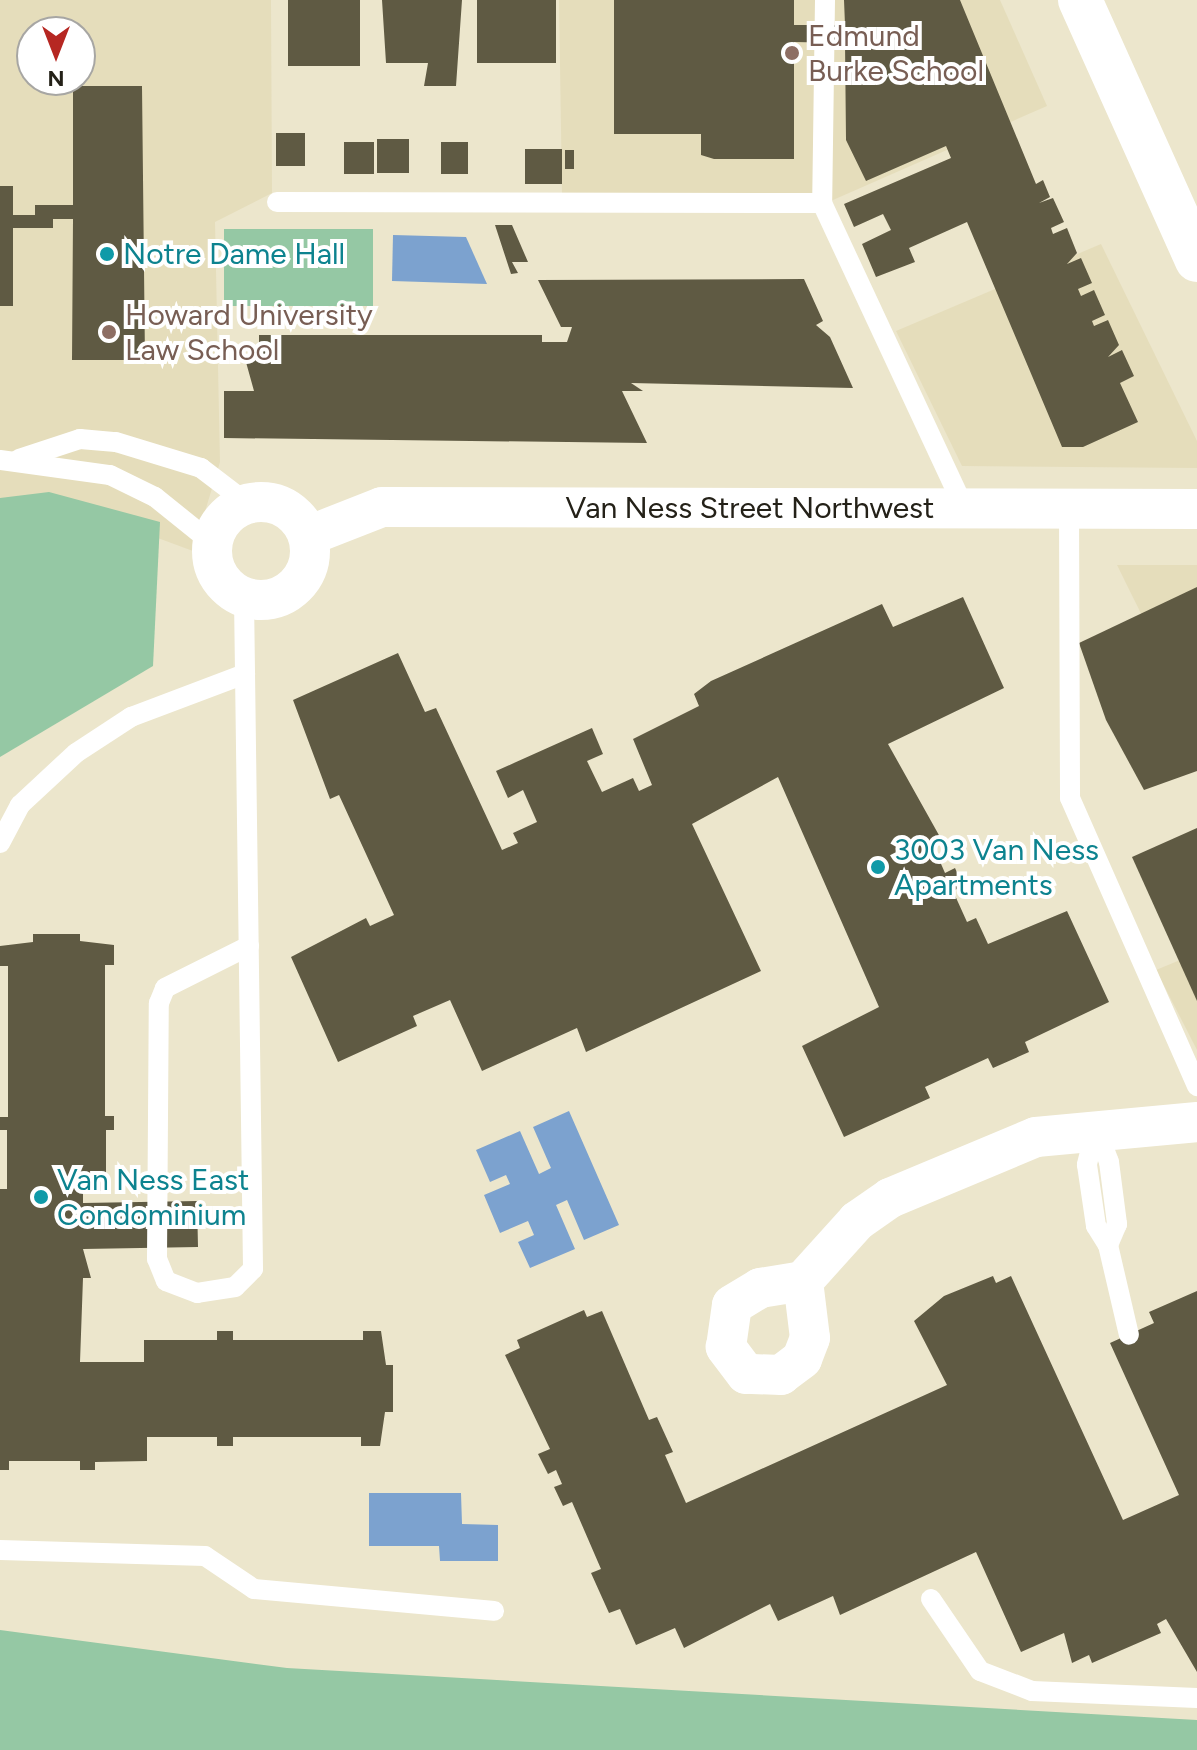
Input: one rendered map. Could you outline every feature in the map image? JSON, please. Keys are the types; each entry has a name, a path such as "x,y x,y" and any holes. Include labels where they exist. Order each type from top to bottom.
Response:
{"main road":[{"path":"1080,0 1197,260"}],"street":[{"path":"247,503 291,511 308,536 301,580 275,598 244,598 218,576 212,543 224,518 247,503"},
{"name":"Van Ness Street Northwest","path":"308,536 382,507 1197,509"},
{"path":"803,1281 857,1221 890,1198 1004,1147 1096,1128 1197,1122"}],"lane":[{"path":"825,0 822,203 964,508"},
{"path":"277,202 822,203"},
{"path":"10,459 80,439 116,442 201,468 247,503"},
{"path":"10,459 110,475 155,497 212,543"},
{"path":"1069,508 1070,798 1197,1086"},
{"path":"244,598 249,946 253,1269 235,1287 197,1293 166,1281 157,1259 159,1003 165,988 249,946"},
{"path":"0,843 20,805 76,753 131,717 245,674"},
{"path":"1096,1128 1087,1165 1096,1226 1108,1245 1129,1335"},
{"path":"0,1550 205,1556 254,1589 494,1611"},
{"path":"931,1599 980,1671 1032,1691 1197,1698"}],"shaded area":[{"name":"Howard University Law School","path":"0,0 271,0 272,193 215,222 220,462 193,551 128,527 0,525"},
{"name":"Edmund Burke School","path":"559,0 1000,0 1047,106 833,200 562,193"},
{"path":"1101,244 1197,441 1197,468 962,466 896,331"},
{"path":"1117,565 1197,565 1197,727"},
{"path":"1197,953 1197,1050 1156,970"}],"green space":[{"path":"224,229 373,229 373,306 224,306"},
{"path":"49,492 160,522 153,666 0,757 0,498"},
{"path":"0,1630 287,1668 1197,1720 1197,1750 0,1750"}],"water":[{"path":"393,235 466,237 487,284 392,281"},
{"path":"569,1111 619,1225 584,1240 567,1200 556,1205 575,1249 530,1268 518,1242 534,1235 528,1221 500,1233 484,1195 510,1184 506,1175 490,1182 476,1150 520,1131 539,1174 551,1168 533,1127"},
{"path":"369,1493 461,1493 462,1524 498,1525 498,1561 440,1561 439,1546 369,1546"}],"building":[{"path":"288,0 360,0 360,66 288,66"},
{"path":"382,0 462,0 456,86 424,86 428,63 386,63"},
{"path":"477,0 556,0 556,63 477,63"},
{"path":"614,0 794,0 794,25 845,25 844,0 960,0 1036,184 1043,180 1050,197 1039,203 1053,198 1064,222 1051,228 1053,234 1067,228 1077,253 1067,264 1081,258 1092,283 1078,289 1081,296 1094,290 1105,315 1092,321 1094,326 1108,320 1119,345 1108,357 1122,350 1134,376 1120,383 1138,422 1083,447 1062,447 967,222 909,248 915,262 876,277 862,244 891,230 883,214 854,227 844,204 951,158 946,146 866,181 846,140 845,43 794,42 794,159 714,159 701,155 701,134 614,134"},
{"name":"Notre Dame Hall","path":"96,86 142,86 145,360 72,360 73,219 53,219 53,228 13,228 13,306 0,306 0,186 13,186 13,215 35,215 35,205 73,205 73,96 96,96"},
{"path":"276,133 305,133 305,166 276,166"},
{"path":"377,139 409,139 409,173 377,173"},
{"path":"344,142 374,142 374,174 344,174"},
{"path":"441,142 468,142 468,174 441,174"},
{"path":"525,149 562,149 562,184 525,184"},
{"path":"565,150 574,150 574,169 565,169"},
{"path":"495,225 512,225 528,262 512,262 518,273 511,274"},
{"path":"804,279 823,321 816,325 830,337 853,388 631,383 643,391 622,391 647,443 224,438 224,391 254,391 244,355 259,355 259,335 542,335 542,342 567,342 572,327 561,327 538,280"},
{"path":"1197,587 1197,771 1144,790 1106,720 1079,643"},
{"path":"963,597 1004,688 888,744 940,837 931,841 945,873 955,868 963,886 953,891 967,922 976,918 988,944 1067,911 1109,1002 1025,1042 1029,1052 993,1068 988,1058 925,1087 930,1098 844,1137 802,1046 879,1007 778,777 692,824 761,971 586,1052 577,1028 482,1071 450,1000 413,1016 417,1026 338,1062 291,957 366,918 370,926 394,915 339,795 330,799 293,700 398,653 425,712 436,708 502,850 518,843 513,833 537,822 523,790 508,798 496,771 592,728 603,754 587,761 602,792 633,778 639,791 652,785 633,739 699,706 694,694 711,681 882,604 893,627"},
{"path":"1197,828 1197,1001 1132,857"},
{"name":"Van Ness East Condominium","path":"33,934 80,934 80,941 114,945 114,965 105,965 105,1116 114,1116 114,1130 106,1130 106,1191 83,1191 83,1203 197,1201 198,1247 83,1249 91,1278 83,1278 80,1362 144,1362 144,1340 217,1340 217,1331 233,1331 233,1340 363,1340 363,1331 381,1331 386,1365 393,1365 393,1412 385,1412 380,1446 361,1446 361,1437 233,1437 233,1446 217,1446 217,1437 147,1437 147,1461 95,1462 95,1470 80,1470 80,1461 9,1461 9,1470 0,1470 0,1189 7,1189 7,1130 0,1130 0,1117 8,1117 8,966 0,966 0,946 33,942"},
{"path":"993,1276 996,1283 1011,1276 1123,1520 1179,1495 1110,1343 1154,1323 1149,1312 1197,1291 1197,1672 1166,1619 1157,1624 1161,1633 1092,1663 1089,1655 1072,1663 1064,1633 1021,1652 976,1552 840,1615 833,1596 778,1621 770,1604 684,1648 675,1628 636,1645 620,1609 609,1613 591,1573 601,1569 572,1502 563,1506 554,1487 562,1484 556,1470 548,1474 538,1454 550,1449 505,1355 520,1348 517,1340 584,1310 587,1317 602,1311 649,1420 657,1417 673,1452 665,1455 686,1503 947,1385 914,1321 944,1296"}],"place":[{"name":"Edmund Burke School","path":"792,53"},
{"name":"Notre Dame Hall","path":"107,254"},
{"name":"Howard University Law School","path":"109,332"},
{"name":"3003 Van Ness Apartments","path":"878,867"},
{"name":"Van Ness East Condominium","path":"41,1197"}]}
